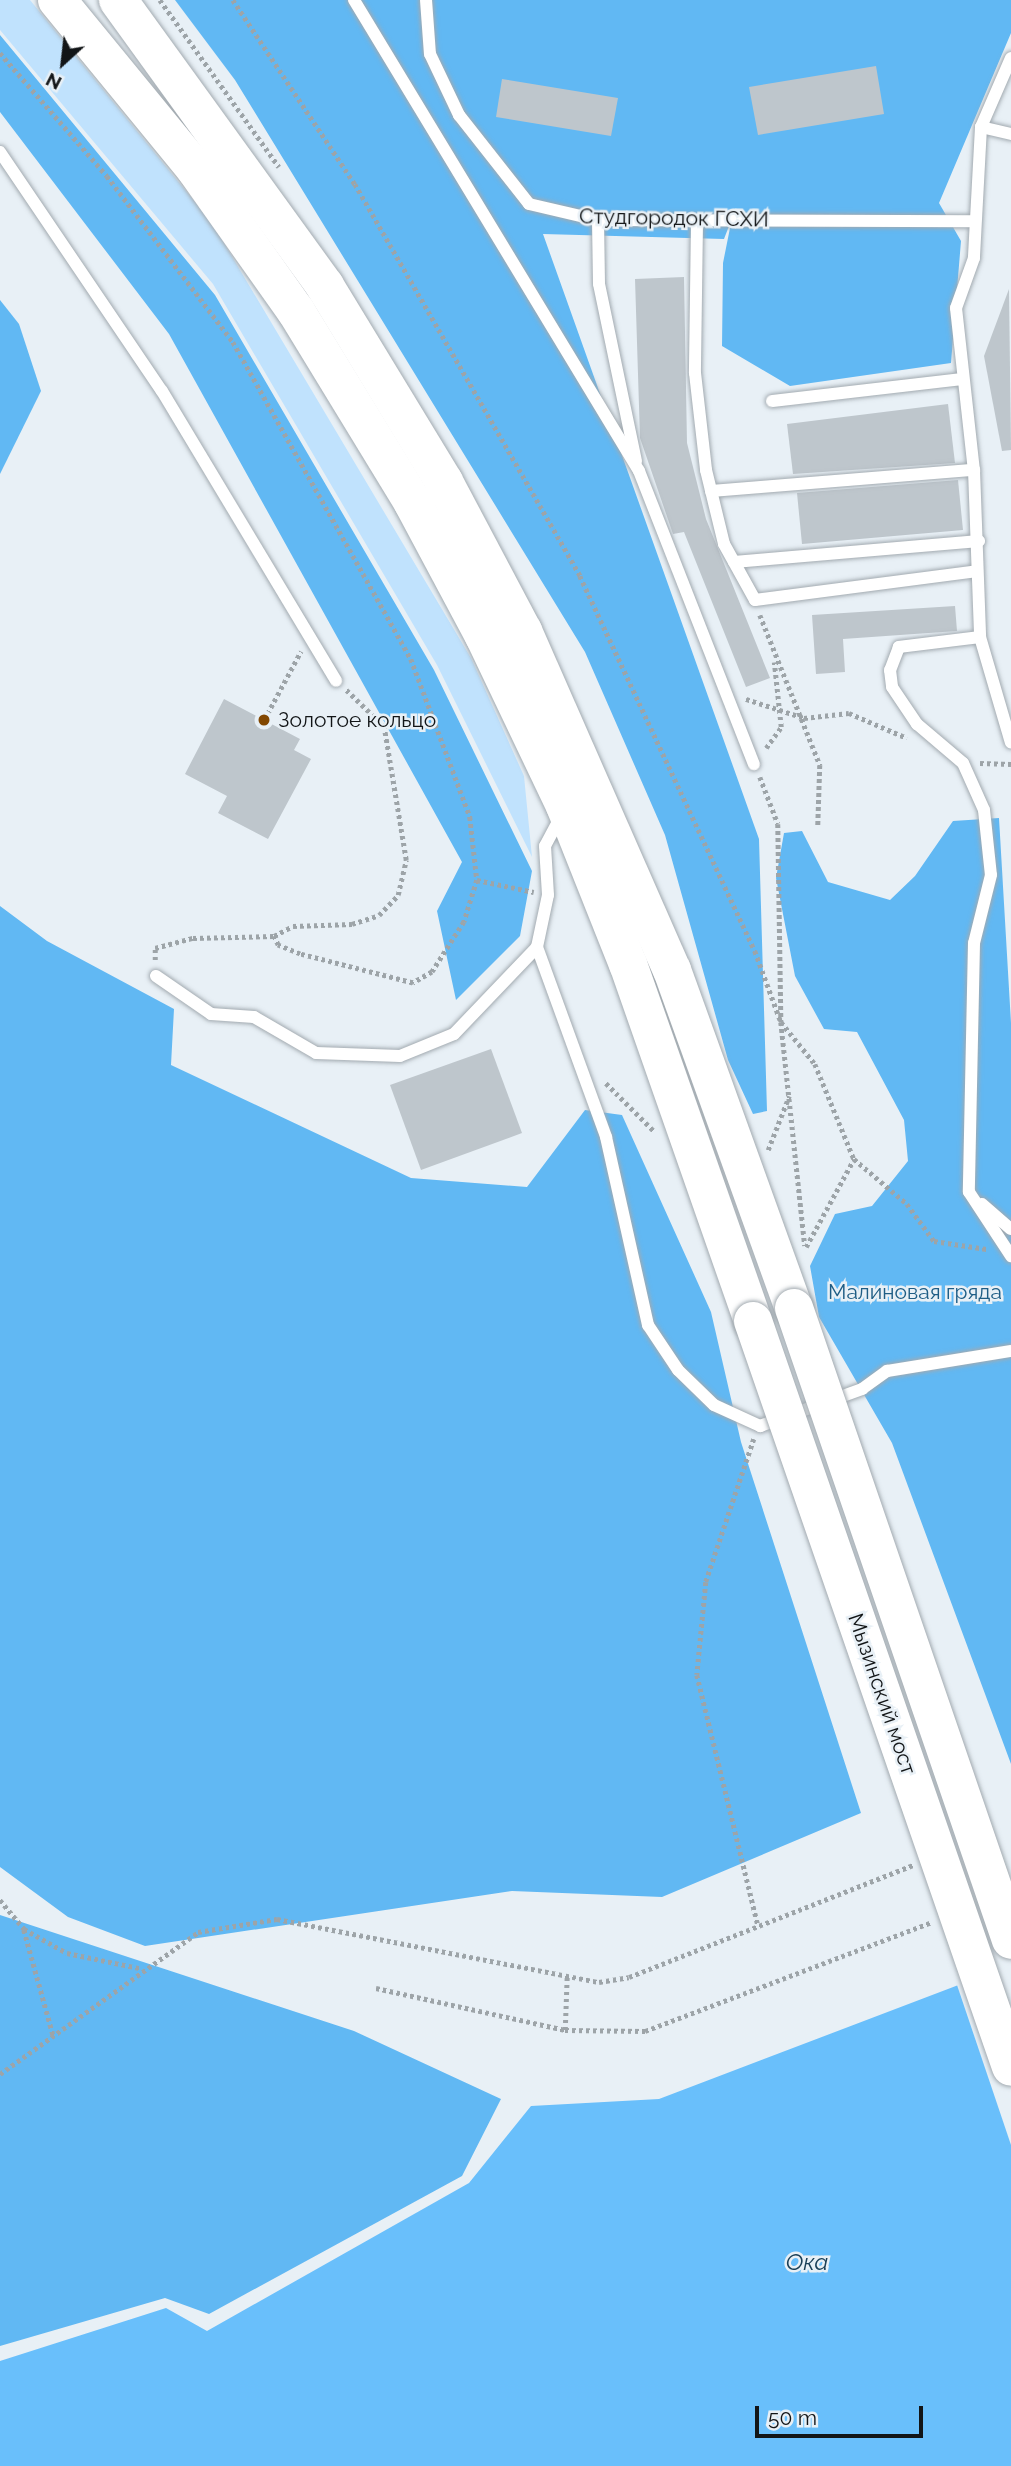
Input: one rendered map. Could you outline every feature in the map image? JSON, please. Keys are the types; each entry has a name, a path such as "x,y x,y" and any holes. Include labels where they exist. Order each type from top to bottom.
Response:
{"main road":[{"name":"Мызинский мост","path":"57,0 196,170 296,312 413,503 565,806 688,1134 1011,2067"},
{"name":"Мызинский мост","path":"118,0 326,286 444,482 523,631 672,970 794,1308 1011,1940"}],"lane":[{"path":"354,0 639,471"},
{"name":"Студгородок ГСХИ","path":"426,0 430,54 459,115 500,174 529,204 598,220 973,221"},
{"path":"1011,58 981,127 973,221 974,258 956,308 974,470 979,541 977,570 980,638 1011,743"},
{"path":"981,127 1011,134"},
{"path":"0,152 162,391 336,681"},
{"path":"598,220 599,284 639,471 754,764"},
{"path":"697,222 695,373 712,491 734,562 755,600 977,570"},
{"path":"772,401 963,379"},
{"path":"712,491 974,470"},
{"path":"734,562 979,541"},
{"path":"980,638 898,647 890,670 892,687 917,724 963,763 984,810 991,875 974,943 969,1192 1009,1254"},
{"path":"156,976 211,1014 254,1017 316,1053 400,1056 454,1034 537,947 548,895 545,846 565,806"},
{"path":"537,947 583,1060 648,1325 678,1370 714,1405 760,1426 862,1389 887,1371 1011,1350"},
{"path":"969,1192 1011,1229"}],"path":[{"path":"233,0 355,184 579,576 755,951 781,1022 815,1064 854,1159 907,1204 934,1241 1009,1254"},
{"path":"0,53 107,176 233,342 335,519 411,659 470,817 477,880 464,922 432,972 413,983 300,954 278,945 274,936"},
{"path":"755,600 774,662 780,712 781,727 754,764 778,824 781,1022 805,1248 854,1159"},
{"path":"774,662 804,718 820,765 818,825"},
{"path":"264,720 290,671"},
{"path":"721,680 739,696 804,718"},
{"path":"156,976 155,948 193,938 274,936 293,926 352,924 379,915 398,895 406,860 384,727 336,681"},
{"path":"477,880 548,895"},
{"path":"583,1060 660,1137 688,1134"},
{"path":"765,1160 789,1095"},
{"path":"758,1926 697,1675 706,1582 732,1492 760,1426"},
{"path":"0,2074 54,2038 140,1968 198,1932 277,1919 599,1982 629,1977 923,1861"},
{"path":"0,1900 24,1929 67,1953 140,1968"},
{"path":"376,1988 565,2030 645,2031 948,1916"},
{"path":"24,1929 54,2038"},
{"path":"565,2030 567,1976"}],"shaded area":[{"path":"0,0 30,0 212,223 471,658 524,776 532,857 437,665 213,284 0,30"}],"green space":[{"path":"175,0 1011,0 1011,33 939,203 961,241 951,363 790,386 722,346 723,263 732,218 724,239 543,234 759,839 767,1111 753,1114 728,1060 665,835 585,652 235,80"},
{"path":"0,35 215,295 434,670 532,871 520,936 456,1000 437,911 462,862 169,334 0,112"},
{"path":"0,300 19,324 41,391 0,474"},
{"name":"Малиновая гряда","path":"999,818 1011,1023 1011,1764 892,1443 819,1317 810,1266 835,1214 872,1206 908,1161 904,1120 857,1032 824,1029 795,976 776,878 784,833 802,831 828,882 890,900 915,876 953,821"},
{"path":"0,906 47,941 174,1009 171,1065 411,1178 527,1187 585,1110 622,1115 711,1312 741,1442 861,1813 662,1897 512,1891 145,1946 68,1917 0,1867"},
{"path":"0,1915 354,2031 501,2099 462,2176 209,2314 165,2298 0,2346"}],"water":[{"name":"Ока","path":"1011,1965 1011,2466 0,2466 0,2361 166,2308 207,2331 469,2183 531,2106 659,2099"}],"pier":[{"path":"1011,1961 1011,2145 956,1982"}],"building":[{"path":"876,66 884,114 758,135 749,87"},
{"path":"502,79 618,98 611,136 496,117"},
{"path":"684,277 687,443 706,519 770,678 746,687 684,532 673,534 640,438 635,279"},
{"path":"1009,289 1011,450 1002,451 984,356"},
{"path":"948,404 955,463 793,474 787,424"},
{"path":"958,480 963,530 802,544 797,493"},
{"path":"955,606 957,631 843,639 845,672 816,674 812,615"},
{"path":"224,699 300,739 294,750 311,759 268,839 218,813 227,796 185,774"},
{"path":"491,1049 522,1133 421,1170 390,1085"}],"place":[{"name":"Золотое кольцо","path":"264,720"}]}
